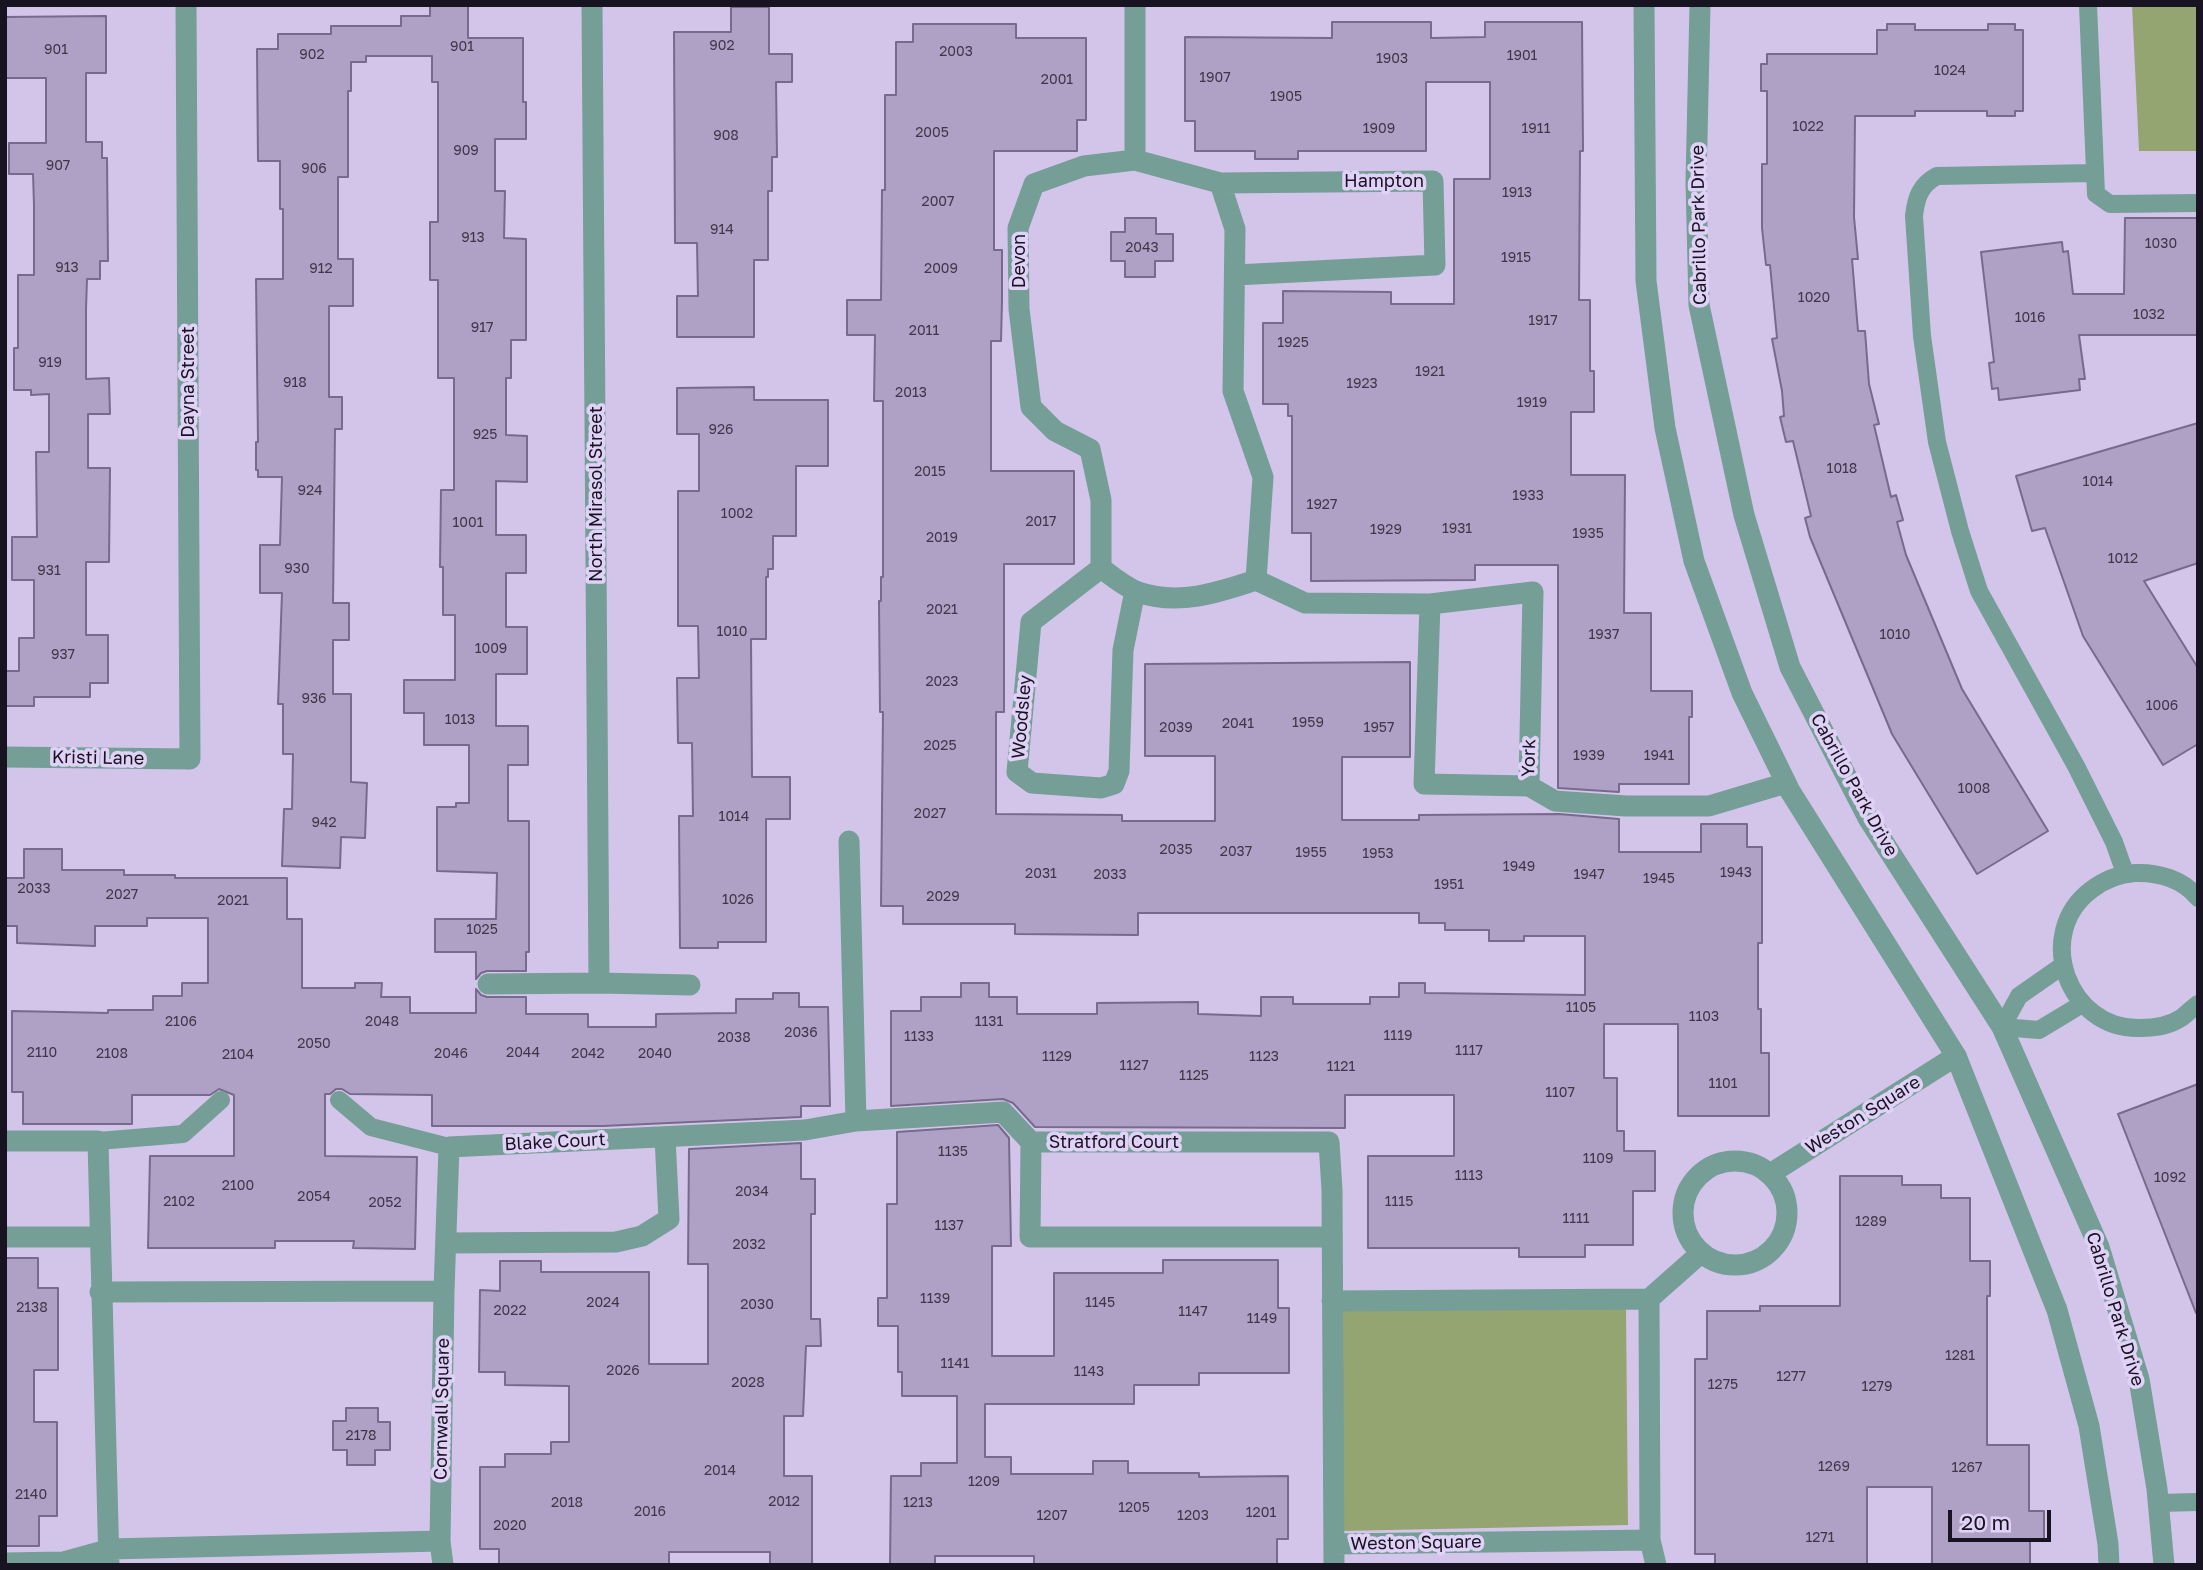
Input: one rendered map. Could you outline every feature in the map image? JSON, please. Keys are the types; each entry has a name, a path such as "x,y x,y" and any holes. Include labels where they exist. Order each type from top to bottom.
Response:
{"street":[{"name":"Dayna Street","path":"186,5 190,759"},
{"name":"North Mirasol Street","path":"592,5 599,982"},
{"path":"1101,568 1135,591 1163,598 1207,596 1256,580 1263,477 1233,391 1235,229 1220,183 1135,160 1135,5"},
{"path":"1644,5 1646,281 1665,428 1694,561 1742,693 1786,783 1956,1056 2057,1310 2089,1426 2109,1565"},
{"name":"Cabrillo Park Drive","path":"1700,5 1696,182 1699,305 1748,528 1790,667 1868,818 2003,1027 2099,1247 2139,1379 2158,1503 2164,1565"},
{"name":"Devon","path":"1101,568 1101,500 1090,449 1055,430 1031,407 1019,309 1017,229 1034,184 1084,166 1135,160"},
{"name":"Hampton","path":"1220,183 1433,181 1435,265 1235,275"},
{"name":"Woodsley","path":"1101,568 1031,622 1017,772 1032,783 1101,788 1114,784 1119,771 1123,650 1135,591"},
{"name":"York","path":"1256,580 1305,603 1430,604 1533,592 1529,786 1424,784 1430,604"},
{"name":"Kristi Lane","path":"5,757 190,759"},
{"path":"1529,786 1555,801 1626,806 1709,806 1786,783"},
{"path":"849,841 856,1121"},
{"path":"488,984 599,982 690,985"},
{"name":"Weston Square","path":"1770,1174 1956,1056"},
{"name":"Blake Court","path":"449,1147 805,1130 856,1121 1003,1112 1031,1142"},
{"path":"446,1243 616,1242 642,1236 669,1219 665,1137"},
{"path":"5,1141 98,1141 100,1292 110,1557"},
{"name":"Stratford Court","path":"1331,1237 1030,1237 1031,1142 1329,1142 1331,1237 1332,1301"},
{"path":"100,1292 444,1291 449,1147"},
{"path":"1740,1161 1756,1165 1770,1174 1781,1189 1786,1206 1786,1223 1780,1240 1768,1253 1752,1262 1734,1265 1717,1262 1701,1253 1690,1240 1684,1226 1686,1193 1695,1179 1708,1168 1723,1162 1740,1161"},
{"path":"5,1237 99,1237"},
{"path":"1332,1301 1649,1299 1701,1253"},
{"name":"Cornwall Square","path":"443,1565 440,1541 444,1291"},
{"path":"1649,1299 1650,1540 1656,1565"},
{"name":"Weston Square","path":"1332,1301 1334,1554 1650,1540"},
{"path":"5,1563 440,1541"}],"lane":[{"path":"2088,5 2096,194 2110,204 2198,203"},
{"path":"2094,173 1937,176 1927,181 1916,198 1914,216 1922,336 1937,442 1979,591 2076,766 2114,842 2125,873"},
{"path":"2198,898 2173,879 2149,872 2125,873 2102,882 2082,897 2068,917 2061,941 2062,966 2070,986 2082,1004 2103,1021 2128,1029 2155,1028 2180,1019 2198,1004"},
{"path":"2062,966 2019,996 2003,1027 2039,1030 2082,1004"},
{"path":"98,1141 183,1135 221,1100"},
{"path":"339,1100 370,1127 449,1147"},
{"path":"2158,1503 2198,1502"}],"green space":[{"path":"2132,5 2198,5 2198,151 2139,151"},
{"path":"1626,1308 1628,1525 1342,1531 1341,1310"}],"building":[{"path":"430,5 468,5 468,38 523,38 526,139 495,139 495,191 505,191 504,238 526,239 526,340 511,340 511,378 506,378 506,435 527,436 527,482 496,481 496,535 526,535 526,573 506,573 506,627 527,627 527,674 496,674 496,726 528,726 528,765 508,765 508,821 529,821 529,952 526,952 526,971 487,971 476,979 476,952 435,952 435,919 496,919 497,873 437,871 437,807 456,807 456,803 469,803 469,745 424,745 424,713 404,713 404,680 455,680 455,615 443,615 443,567 440,567 441,490 454,490 454,378 438,378 438,280 430,280 430,222 438,222 438,82 432,82 432,56 366,56 366,62 351,62 351,91 348,91 348,177 338,177 338,259 353,259 353,306 329,306 329,397 342,397 342,429 335,429 333,603 349,603 349,640 333,640 333,694 351,694 351,782 367,783 365,838 341,837 340,868 282,866 284,809 292,809 293,754 283,754 283,704 278,704 282,593 260,593 260,545 280,545 282,477 258,477 256,470 256,279 283,279 283,209 280,209 280,161 258,161 257,49 278,49 278,34 331,34 331,26 401,26 401,16 430,16"},
{"path":"731,7 769,7 769,54 792,54 792,82 776,82 777,157 772,157 772,191 768,191 768,260 754,260 754,337 677,337 677,296 698,296 697,243 675,243 674,32 731,32"},
{"path":"106,16 106,73 86,73 86,142 102,142 102,158 107,158 108,261 100,261 100,279 87,279 86,379 109,378 110,414 88,414 88,468 110,468 109,562 86,562 86,635 108,635 108,683 90,683 90,697 34,697 34,706 5,706 5,671 19,671 19,638 34,638 34,580 12,580 12,537 37,537 36,452 49,452 49,394 31,395 31,390 14,390 14,348 18,348 18,275 34,275 34,205 33,174 9,174 9,143 46,143 46,78 5,78 5,17"},
{"path":"1332,22 1431,22 1431,38 1485,37 1485,22 1582,22 1583,151 1580,151 1579,300 1590,300 1590,371 1594,371 1594,412 1571,412 1571,475 1625,475 1624,613 1651,613 1651,691 1692,691 1692,717 1689,717 1689,784 1619,784 1619,792 1558,788 1558,565 1475,565 1475,580 1311,581 1311,533 1292,533 1292,416 1288,416 1288,404 1263,404 1263,323 1283,323 1283,291 1391,292 1391,304 1454,304 1454,179 1490,179 1490,82 1426,82 1426,151 1298,151 1298,159 1255,159 1255,151 1195,151 1195,121 1185,121 1185,37 1332,38"},
{"path":"913,24 1016,24 1016,38 1086,38 1086,120 1077,120 1077,151 994,151 994,250 1002,250 1002,301 1001,341 991,341 991,471 1074,471 1074,564 1004,564 1004,712 996,712 996,814 1122,815 1122,821 1215,821 1215,756 1145,756 1145,664 1410,662 1410,757 1342,757 1342,820 1419,820 1419,815 1559,814 1619,819 1619,852 1701,852 1701,824 1747,824 1747,847 1762,847 1762,943 1758,943 1758,1009 1761,1009 1761,1053 1769,1053 1769,1116 1678,1116 1678,1024 1604,1024 1604,1078 1617,1078 1617,1131 1624,1131 1624,1151 1655,1151 1655,1191 1633,1191 1633,1245 1585,1245 1585,1257 1519,1257 1519,1248 1368,1248 1368,1156 1454,1156 1454,1095 1345,1095 1345,1128 1035,1127 1013,1103 1003,1099 891,1106 891,1011 921,1011 921,997 961,997 961,983 989,983 989,997 1017,997 1017,1014 1097,1014 1097,1003 1198,1002 1198,1014 1261,1016 1261,997 1293,997 1293,1004 1370,1004 1370,997 1399,997 1399,983 1425,983 1425,993 1585,995 1585,936 1524,936 1524,941 1489,941 1489,930 1445,930 1445,923 1419,923 1419,913 1138,913 1138,935 1015,934 1015,924 903,924 903,906 881,906 883,712 880,712 879,601 883,577 883,401 874,401 875,335 847,335 847,300 881,300 885,95 896,95 896,42 913,42"},
{"path":"1887,24 1915,24 1915,30 1988,30 1988,24 2015,24 2015,30 2023,30 2023,111 2015,111 2015,116 1987,116 1987,111 1915,111 1915,116 1855,116 1854,217 1858,259 1852,259 1858,331 1865,331 1869,384 1879,424 1874,425 1891,497 1896,495 1903,520 1897,522 1906,555 1962,689 2048,831 1977,874 1892,734 1810,537 1805,518 1811,516 1793,441 1786,442 1780,417 1784,416 1782,391 1772,339 1777,338 1770,265 1766,265 1762,228 1762,164 1767,164 1767,91 1761,91 1761,64 1767,64 1767,54 1877,54 1877,30 1887,30"},
{"path":"1125,218 1156,218 1156,234 1173,234 1173,261 1155,261 1155,277 1125,277 1125,261 1111,261 1111,232 1125,232"},
{"path":"2125,218 2198,218 2198,335 2079,335 2085,379 2079,379 2080,390 1999,400 1998,388 1992,389 1989,363 1994,362 1981,252 2062,242 2063,252 2068,251 2073,294 2124,294"},
{"path":"754,387 754,400 828,400 828,466 796,466 796,536 773,536 773,569 768,569 766,577 766,639 751,639 752,777 790,777 790,819 766,819 766,942 718,942 718,948 680,948 679,816 693,816 692,743 678,743 677,678 699,678 698,626 678,626 678,491 699,491 699,434 677,434 677,388"},
{"path":"2198,423 2198,563 2144,581 2198,668 2198,744 2163,765 2083,636 2045,528 2032,531 2016,476"},
{"path":"24,849 62,849 62,870 124,870 124,875 175,875 175,878 287,878 287,919 302,919 302,988 355,988 355,983 382,983 381,997 410,997 410,1013 476,1013 476,989 487,997 526,997 526,1014 588,1014 588,1027 656,1027 656,1014 736,1013 736,999 773,999 773,993 799,993 799,1007 828,1007 830,1106 801,1106 801,1117 603,1126 432,1126 432,1095 350,1094 336,1089 325,1094 325,1156 417,1157 415,1249 353,1248 354,1241 275,1241 275,1248 148,1248 150,1156 234,1156 234,1095 219,1089 210,1095 132,1095 132,1124 23,1124 23,1092 12,1092 12,1011 108,1013 108,1010 153,1010 153,996 182,996 182,983 208,983 208,918 147,918 147,926 95,926 95,946 17,943 17,926 5,926 5,878 24,878"},
{"path":"2198,1084 2198,1313 2196,1313 2118,1114"},
{"path":"998,1125 1009,1138 1011,1246 992,1246 992,1356 1054,1356 1054,1273 1163,1273 1163,1260 1278,1260 1278,1308 1289,1308 1289,1373 1199,1373 1199,1385 1134,1385 1134,1404 985,1404 985,1457 1011,1457 1011,1474 1093,1474 1093,1461 1128,1461 1128,1473 1199,1473 1199,1477 1288,1476 1288,1539 1277,1539 1277,1565 1034,1565 1034,1556 935,1556 935,1565 890,1565 891,1476 921,1476 921,1463 957,1463 957,1396 902,1396 902,1372 898,1372 898,1326 878,1326 878,1298 887,1298 887,1204 897,1204 897,1132"},
{"path":"801,1143 801,1179 815,1179 815,1214 811,1214 811,1319 820,1319 821,1346 806,1346 803,1416 784,1416 784,1476 812,1476 812,1565 770,1565 770,1552 669,1552 669,1565 499,1565 499,1549 480,1549 480,1467 505,1467 505,1454 551,1454 551,1442 569,1442 569,1386 505,1385 505,1372 479,1372 480,1290 500,1291 500,1261 541,1261 541,1272 649,1272 649,1364 708,1364 708,1264 688,1264 689,1149"},
{"path":"1840,1176 1902,1176 1902,1185 1941,1185 1941,1198 1970,1198 1970,1261 1990,1261 1990,1296 1987,1296 1987,1445 2029,1445 2029,1511 2044,1511 2044,1540 2030,1540 2030,1565 1932,1565 1932,1487 1867,1487 1867,1565 1715,1565 1715,1554 1695,1554 1695,1359 1707,1359 1707,1311 1760,1311 1760,1306 1840,1306"},
{"path":"5,1258 38,1258 38,1288 58,1288 58,1370 34,1370 34,1422 57,1422 57,1516 39,1516 39,1546 5,1546"},
{"path":"346,1408 378,1408 378,1422 390,1422 390,1450 375,1450 375,1465 347,1465 347,1450 333,1450 333,1421 346,1421"}]}
